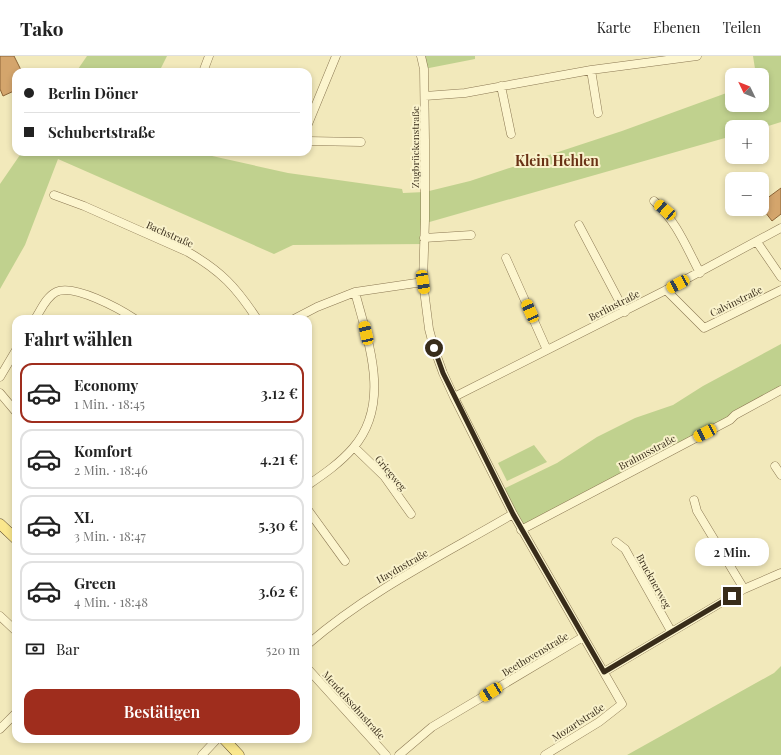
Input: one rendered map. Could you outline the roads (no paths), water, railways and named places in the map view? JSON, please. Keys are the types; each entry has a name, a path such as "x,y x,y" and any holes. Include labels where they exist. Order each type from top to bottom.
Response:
{"main road":[{"path":"0,524 12,536"},
{"path":"228,743 240,755"}],"street":[{"path":"204,68 209,56"},
{"path":"312,114 336,56"},
{"name":"Zugbrückenstraße","path":"421,56 424,70 425,96 423,282 429,329 434,348 454,397 521,530 622,704"},
{"path":"425,96 465,93 591,70 640,59 697,56"},
{"path":"591,70 598,113"},
{"path":"501,86 511,134"},
{"path":"312,141 361,142"},
{"name":"Bachstraße","path":"54,195 84,206 181,249 204,262 232,284 254,315"},
{"path":"654,201 665,210 687,246 700,273"},
{"path":"579,225 625,312"},
{"name":"Berlinstraße","path":"454,397 625,312 700,273 781,228"},
{"path":"424,238 471,235"},
{"path":"757,242 781,277"},
{"path":"506,258 547,350"},
{"path":"302,315 317,307 355,292 423,282"},
{"path":"37,315 46,301 56,292 62,290 70,290 91,297 113,306 128,315"},
{"name":"Calvinstraße","path":"666,290 672,298 704,328 781,290"},
{"path":"312,482 332,468 354,447 367,424 374,402 374,367 355,292"},
{"path":"0,377 12,357"},
{"name":"Brahmsstraße","path":"521,530 730,420 734,415 781,390"},
{"path":"0,393 12,407"},
{"name":"Griegweg","path":"354,447 384,476 411,514"},
{"path":"774,466 781,475"},
{"path":"694,500 697,511 744,589"},
{"name":"Haydnstraße","path":"312,641 334,622 372,596 513,514"},
{"path":"312,516 345,561"},
{"name":"Brucknerweg","path":"616,542 624,549 671,631"},
{"path":"604,672 744,589 781,573"},
{"path":"0,616 12,627"},
{"name":"Beethovenstraße","path":"399,755 432,727 583,637"},
{"name":"Mendelssohnstraße","path":"312,672 386,755"},
{"name":"Mozartstraße","path":"545,755 599,722 622,704"},
{"path":"0,729 12,716"},
{"path":"202,755 213,743"}],"district":[{"name":"Klein Hehlen","path":"557,160"}]}
